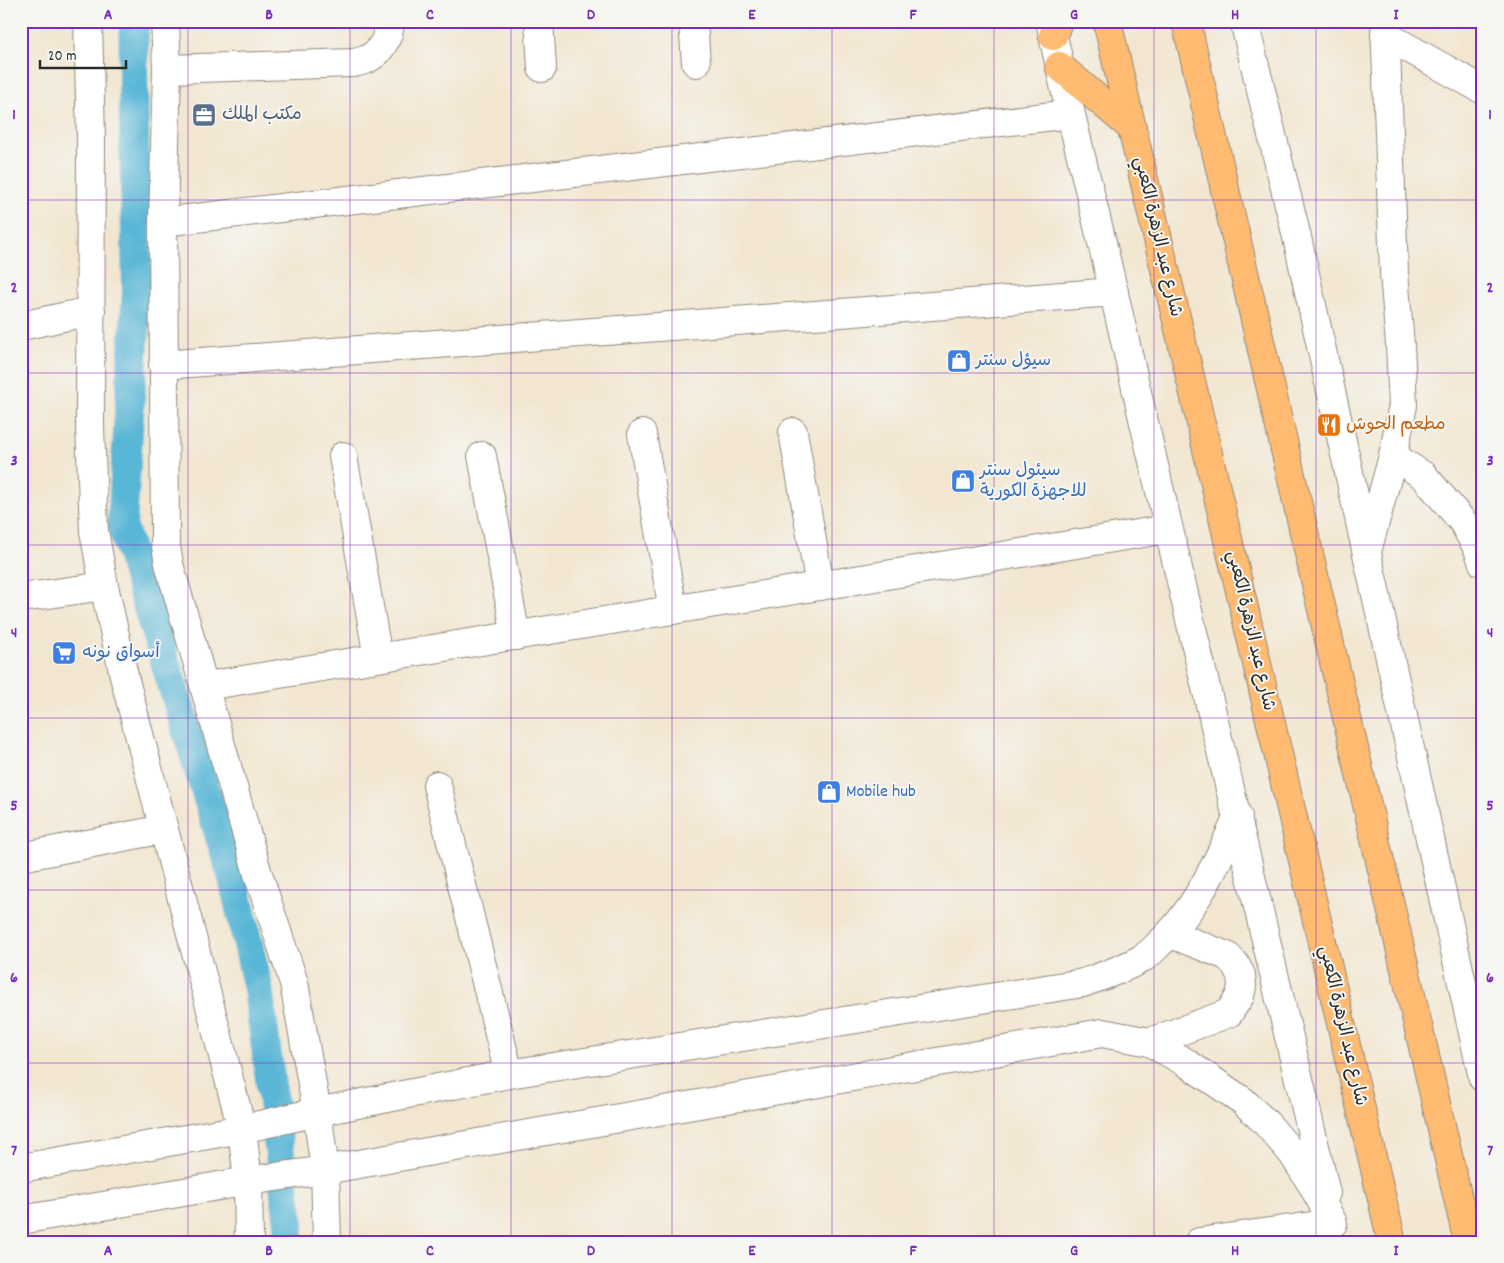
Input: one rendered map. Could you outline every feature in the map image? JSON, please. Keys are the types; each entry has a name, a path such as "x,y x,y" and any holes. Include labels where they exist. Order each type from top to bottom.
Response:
{"main road":[{"name":"شارع عبد الزهرة الكعبي","path":"1107,21 1392,1242"},
{"path":"1186,21 1468,1242"},
{"path":"1059,66 1132,128"}],"street":[{"path":"88,21 91,139 90,426 94,531 124,680 242,1129 248,1181 249,1242"},
{"path":"165,21 163,222 165,540 170,564 258,874 294,983 317,1112 325,1170 326,1242"},
{"path":"166,69 353,63 370,58 383,45 390,28 390,21"},
{"path":"539,21 542,68"},
{"path":"693,21 696,63"},
{"path":"1244,21 1296,233 1483,1078"},
{"path":"1053,26 1059,66 1070,114 1114,292 1168,529 1238,817 1335,1232"},
{"path":"1367,551 1394,456 1403,405 1394,274 1385,28"},
{"path":"1385,28 1483,90"},
{"path":"163,222 1070,114"},
{"path":"163,366 1114,292"},
{"path":"21,326 91,311"},
{"path":"793,432 820,586"},
{"path":"642,434 673,610"},
{"path":"343,456 378,658"},
{"path":"482,456 516,636"},
{"path":"1394,456 1424,476 1473,517 1478,549 1483,563"},
{"path":"206,686 1168,529"},
{"path":"21,598 104,586"},
{"path":"437,785 510,1074"},
{"path":"21,1168 242,1129 317,1112 510,1074 1082,983 1104,976 1144,958 1171,934 1194,903 1212,873 1238,817"},
{"path":"21,857 164,829"},
{"path":"1150,1042 1229,1013 1240,996 1242,986 1241,975 1236,964 1227,956 1171,934"},
{"path":"21,1220 248,1181 325,1170 1102,1033 1150,1042 1185,1062 1243,1101 1267,1124 1292,1153 1313,1186 1335,1232"},
{"path":"1199,1242 1335,1232"}],"waterway":[{"path":"134,21 133,73 137,291 122,525 233,878 258,988 289,1223 289,1242"}],"place":[{"name":"مكتب الملك","path":"204,115"},
{"name":"سيؤل سنتر","path":"959,361"},
{"name":"مطعم الحوش","path":"1329,425"},
{"name":"سيئول سنتر للاجهزة الكورية","path":"963,481"},
{"name":"أسواق نونه","path":"64,653"},
{"name":"Mobile hub","path":"829,792"}]}
